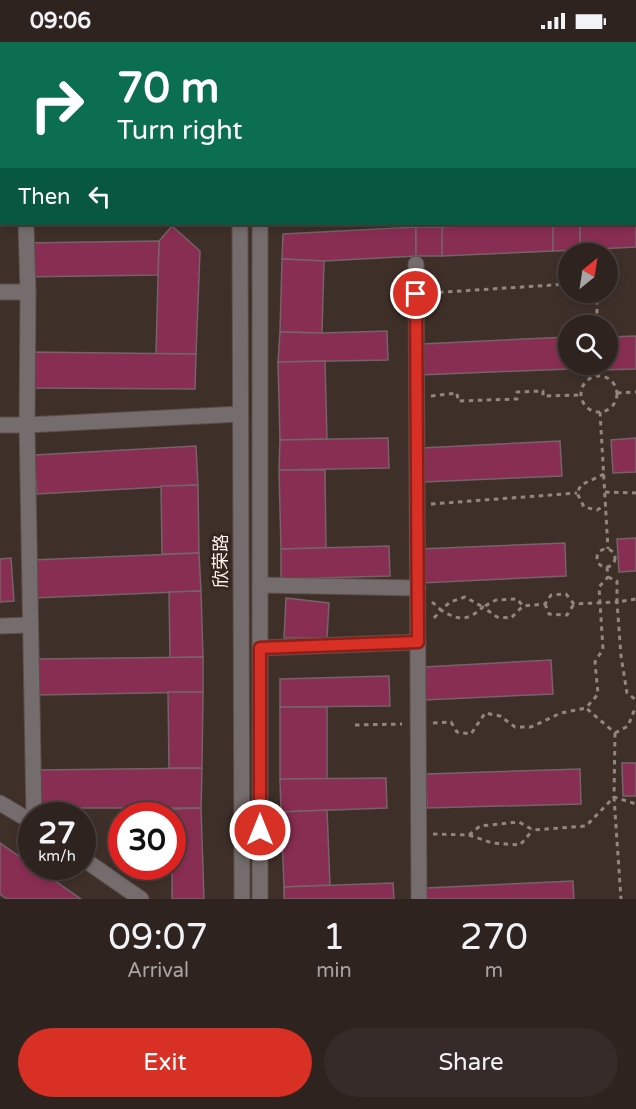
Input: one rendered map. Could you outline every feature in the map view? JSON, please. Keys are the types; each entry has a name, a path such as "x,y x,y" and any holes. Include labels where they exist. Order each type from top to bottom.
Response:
{"street":[{"path":"26,225 34,802"},
{"name":"欣荣路","path":"240,225 242,899"},
{"path":"260,225 260,899"},
{"path":"416,264 417,505 423,593 418,642 419,899"},
{"path":"0,292 28,292"},
{"path":"0,425 240,414"},
{"path":"260,585 423,593"},
{"path":"0,626 30,625"},
{"path":"260,648 418,642"},
{"path":"0,803 18,814"},
{"path":"96,868 141,899"}],"path":[{"path":"416,294 558,285"},
{"path":"597,376 607,378 614,384 617,393 615,402 609,409 600,412 590,410 580,395 582,386 589,379 597,376"},
{"path":"417,398 457,393 458,401 517,399 517,392 543,391 543,396 580,395"},
{"path":"617,393 636,392"},
{"path":"600,412 608,549 615,556 615,561 607,567"},
{"path":"577,493 581,485 604,474"},
{"path":"605,492 636,493"},
{"path":"417,505 577,493"},
{"path":"577,493 584,507 597,510 606,505"},
{"path":"607,567 602,566 597,559 601,551 608,549"},
{"path":"355,725 451,722 457,732 471,734 485,713 500,716 515,727 531,727 561,713 586,708 598,694 595,662 603,649 599,587 608,577 607,567"},
{"path":"608,577 616,581 621,656 627,693 636,700"},
{"path":"423,593 441,610 454,618 474,616 483,607 496,600 517,598 523,606"},
{"path":"545,604 551,595 566,594 574,604"},
{"path":"427,620 432,620 450,602 465,597 497,617 511,618 523,606 545,604"},
{"path":"574,604 636,599"},
{"path":"545,604 549,614 567,615 574,604"},
{"path":"615,733 628,726 636,706"},
{"path":"586,708 615,733"},
{"path":"615,733 614,797 621,899"},
{"path":"614,797 636,804"},
{"path":"469,835 480,826 519,822 533,830 586,826 614,797"},
{"path":"432,834 469,835 492,843 520,845 533,830"}],"building":[{"path":"553,225 553,251 442,256 442,227"},
{"path":"553,225 580,225 580,243 558,243 558,251 553,251"},
{"path":"580,225 636,225 636,247 618,248 618,243 580,243"},
{"path":"172,226 200,251 196,354 156,354 159,241"},
{"path":"416,227 416,256 324,261 282,259 283,234"},
{"path":"416,227 442,227 442,256 416,256"},
{"path":"159,241 158,275 20,277 20,243"},
{"path":"282,259 324,261 322,333 280,332"},
{"path":"387,331 388,360 278,362 280,332"},
{"path":"636,336 636,369 618,370 618,337"},
{"path":"558,337 558,369 420,375 421,344"},
{"path":"30,352 196,354 195,389 30,388"},
{"path":"325,361 327,439 280,440 278,362"},
{"path":"388,438 389,468 279,470 280,440"},
{"path":"636,438 636,472 613,473 611,440"},
{"path":"560,441 562,476 423,482 421,448"},
{"path":"196,446 198,485 37,494 34,455"},
{"path":"279,470 325,470 326,548 281,549"},
{"path":"198,485 199,553 162,554 161,486"},
{"path":"636,538 636,571 619,572 617,539"},
{"path":"565,543 566,576 421,583 419,549"},
{"path":"389,546 390,576 281,579 281,549"},
{"path":"199,553 201,591 33,598 31,560"},
{"path":"11,558 14,601 0,602 0,559"},
{"path":"201,591 203,657 170,658 169,592"},
{"path":"286,598 329,603 327,638 284,638"},
{"path":"203,657 203,692 37,695 36,659"},
{"path":"551,660 553,694 425,700 424,667"},
{"path":"389,676 390,706 280,707 280,679"},
{"path":"168,692 203,692 202,768 169,768"},
{"path":"280,707 327,707 327,779 280,779"},
{"path":"622,763 636,763 636,796 623,796"},
{"path":"202,768 201,808 186,808 186,802 108,802 108,808 96,808 96,802 38,802 37,770"},
{"path":"580,769 581,804 427,808 426,774"},
{"path":"386,778 387,808 281,812 280,779"},
{"path":"186,808 201,808 204,899 172,899 172,880 186,880"},
{"path":"327,810 330,885 284,887 281,812"},
{"path":"0,843 18,855 18,880 54,880 81,899 7,899 0,894"},
{"path":"573,881 574,899 427,899 426,888"},
{"path":"393,883 394,899 284,899 284,887"}],"route":[{"path":"260,830 260,648 418,642 416,294"}]}
